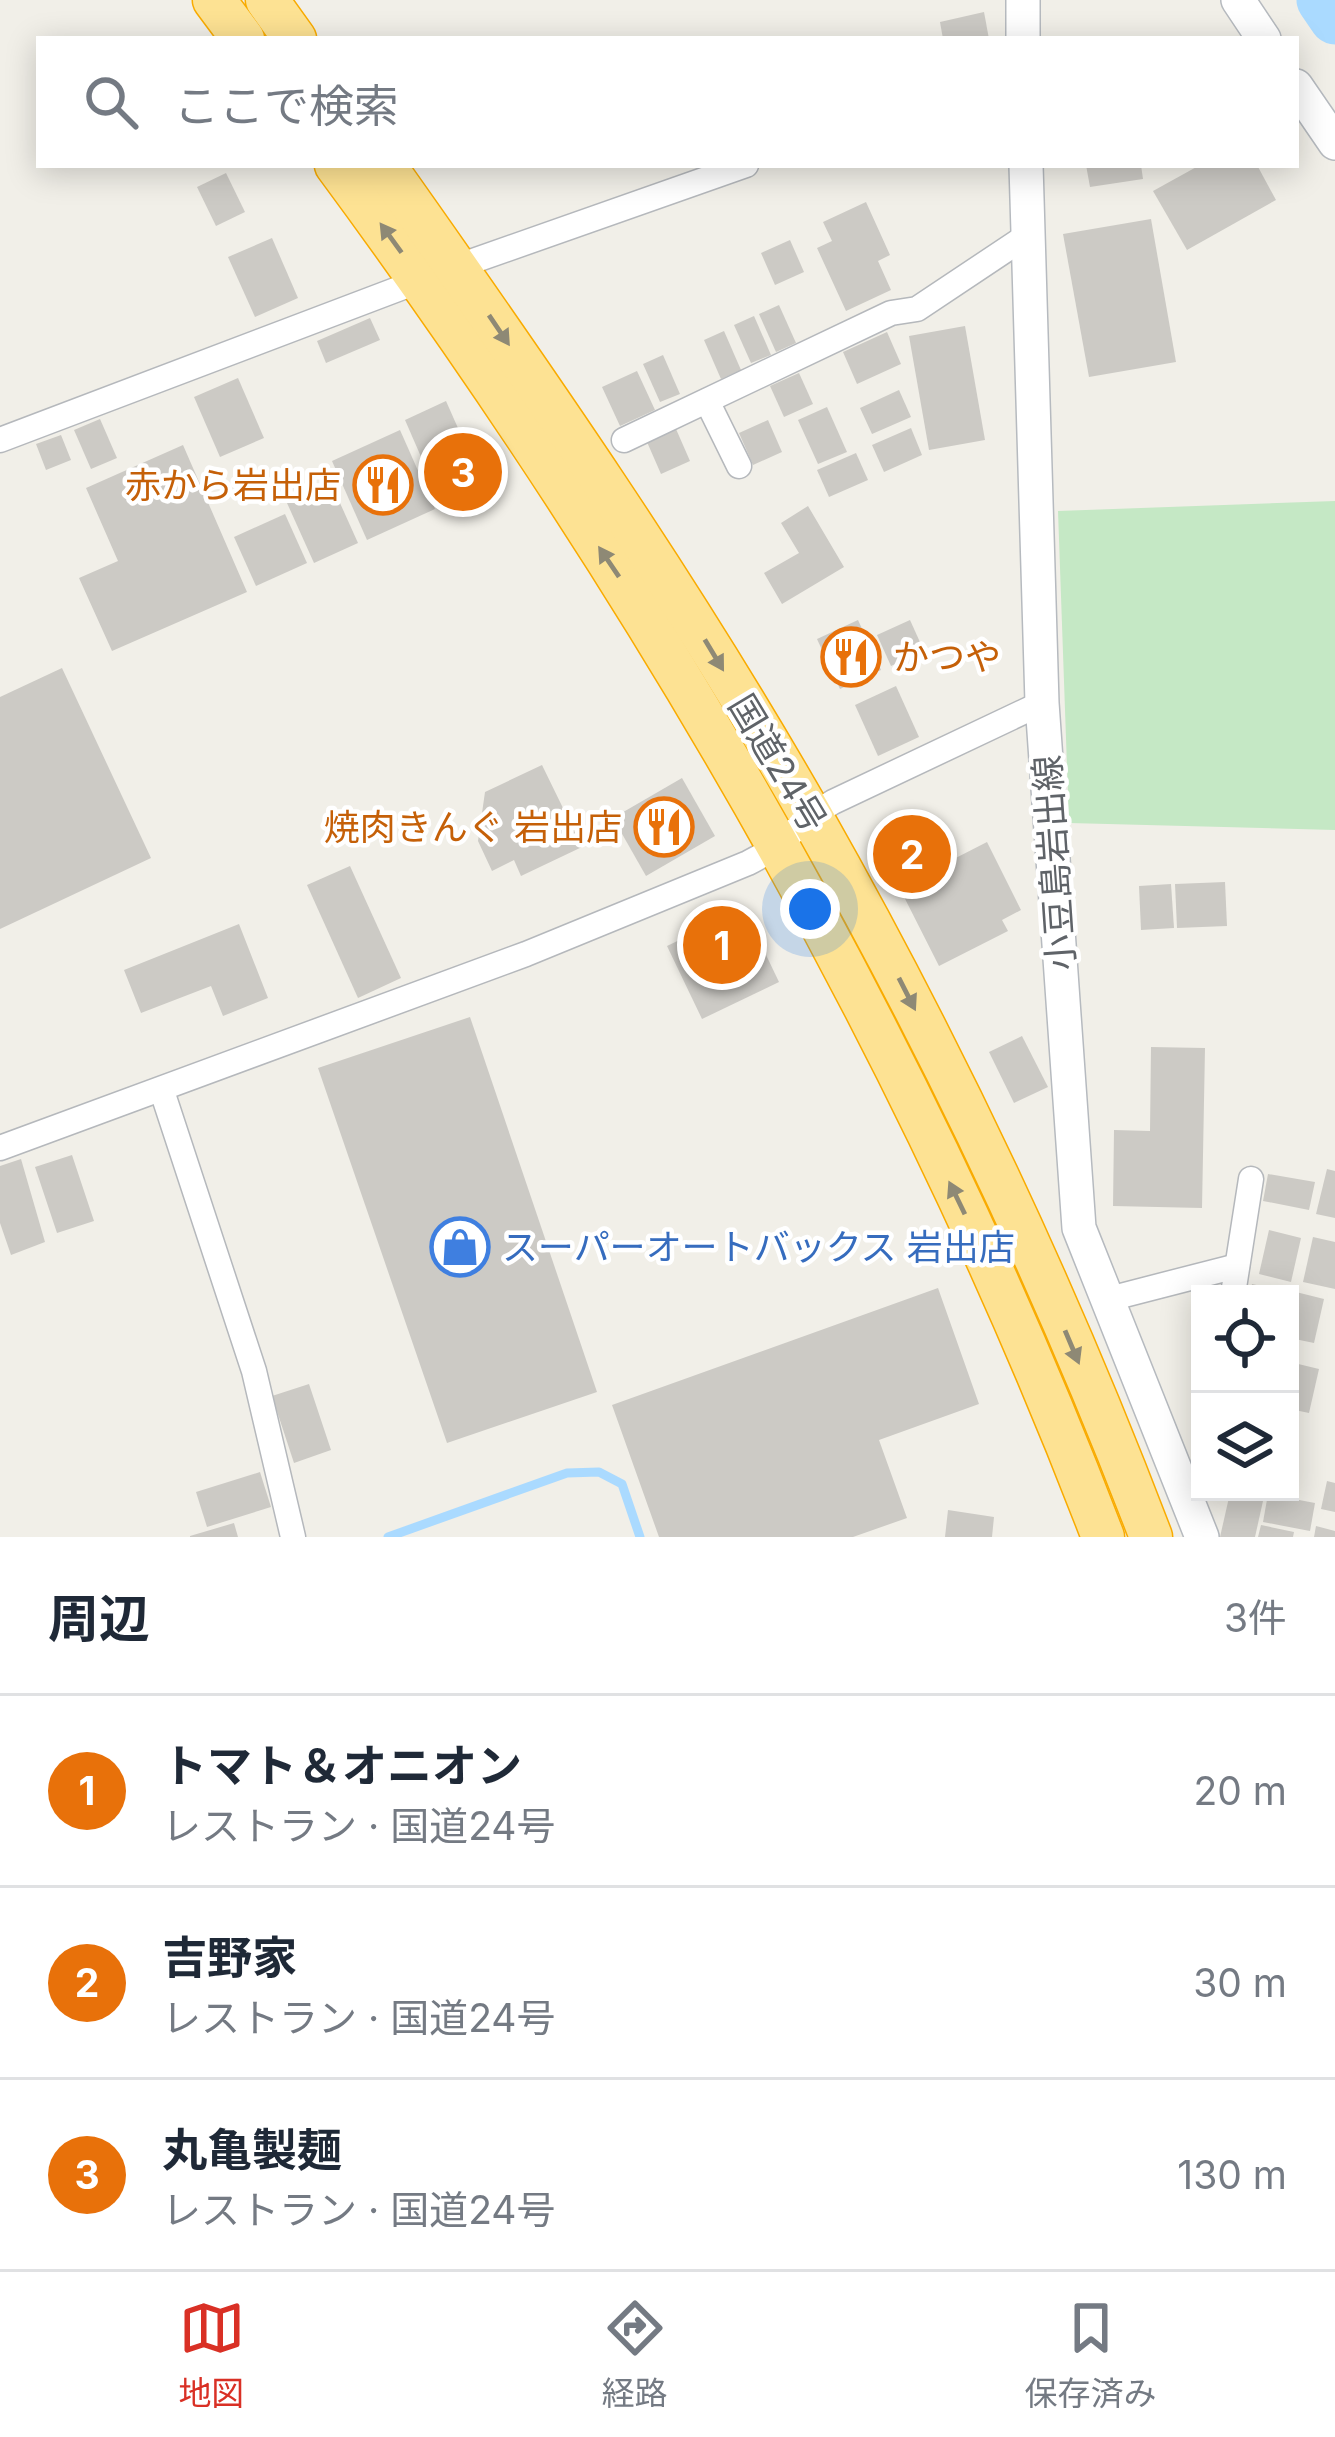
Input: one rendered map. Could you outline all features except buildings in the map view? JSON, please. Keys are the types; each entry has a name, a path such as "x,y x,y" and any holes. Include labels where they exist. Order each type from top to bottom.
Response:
{"highway":[{"path":"214,0 241,36"},
{"path":"267,0 293,36"},
{"name":"国道24号","path":"339,168 439,273 682,602 811,815 902,985 1016,1216 1151,1537"},
{"name":"国道24号","path":"386,168 439,273 657,634 778,849 975,1236 1103,1537"}],"main road":[{"path":"1023,0 1023,36"},
{"path":"1238,0 1262,36"},
{"path":"1299,90 1335,143"},
{"name":"小豆島岩出線","path":"1026,168 1042,703 1079,1228 1105,1300 1200,1518"}],"street":[{"path":"0,440 439,273 737,168"},
{"path":"624,440 891,313 917,308 1028,235"},
{"path":"706,401 739,466"},
{"path":"0,1148 526,954 778,849 811,815 1042,703"},
{"path":"162,1091 254,1371 293,1537"},
{"path":"1234,1285 1251,1179"},
{"path":"1105,1300 1237,1266"}],"green space":[{"path":"1335,501 1335,830 1069,823 1058,511"}],"waterway":[{"path":"1322,0 1335,19"},
{"path":"388,1537 567,1473 599,1472 622,1484 640,1537"}],"place":[{"name":"丸亀製麺","path":"463,472"},
{"name":"赤から岩出店","path":"383,485"},
{"name":"かつや","path":"851,657"},
{"name":"焼肉きんぐ 岩出店","path":"664,827"},
{"name":"吉野家","path":"912,854"},
{"name":"トマト＆オニオン","path":"722,945"},
{"name":"スーパーオートバックス 岩出店","path":"460,1247"}]}
